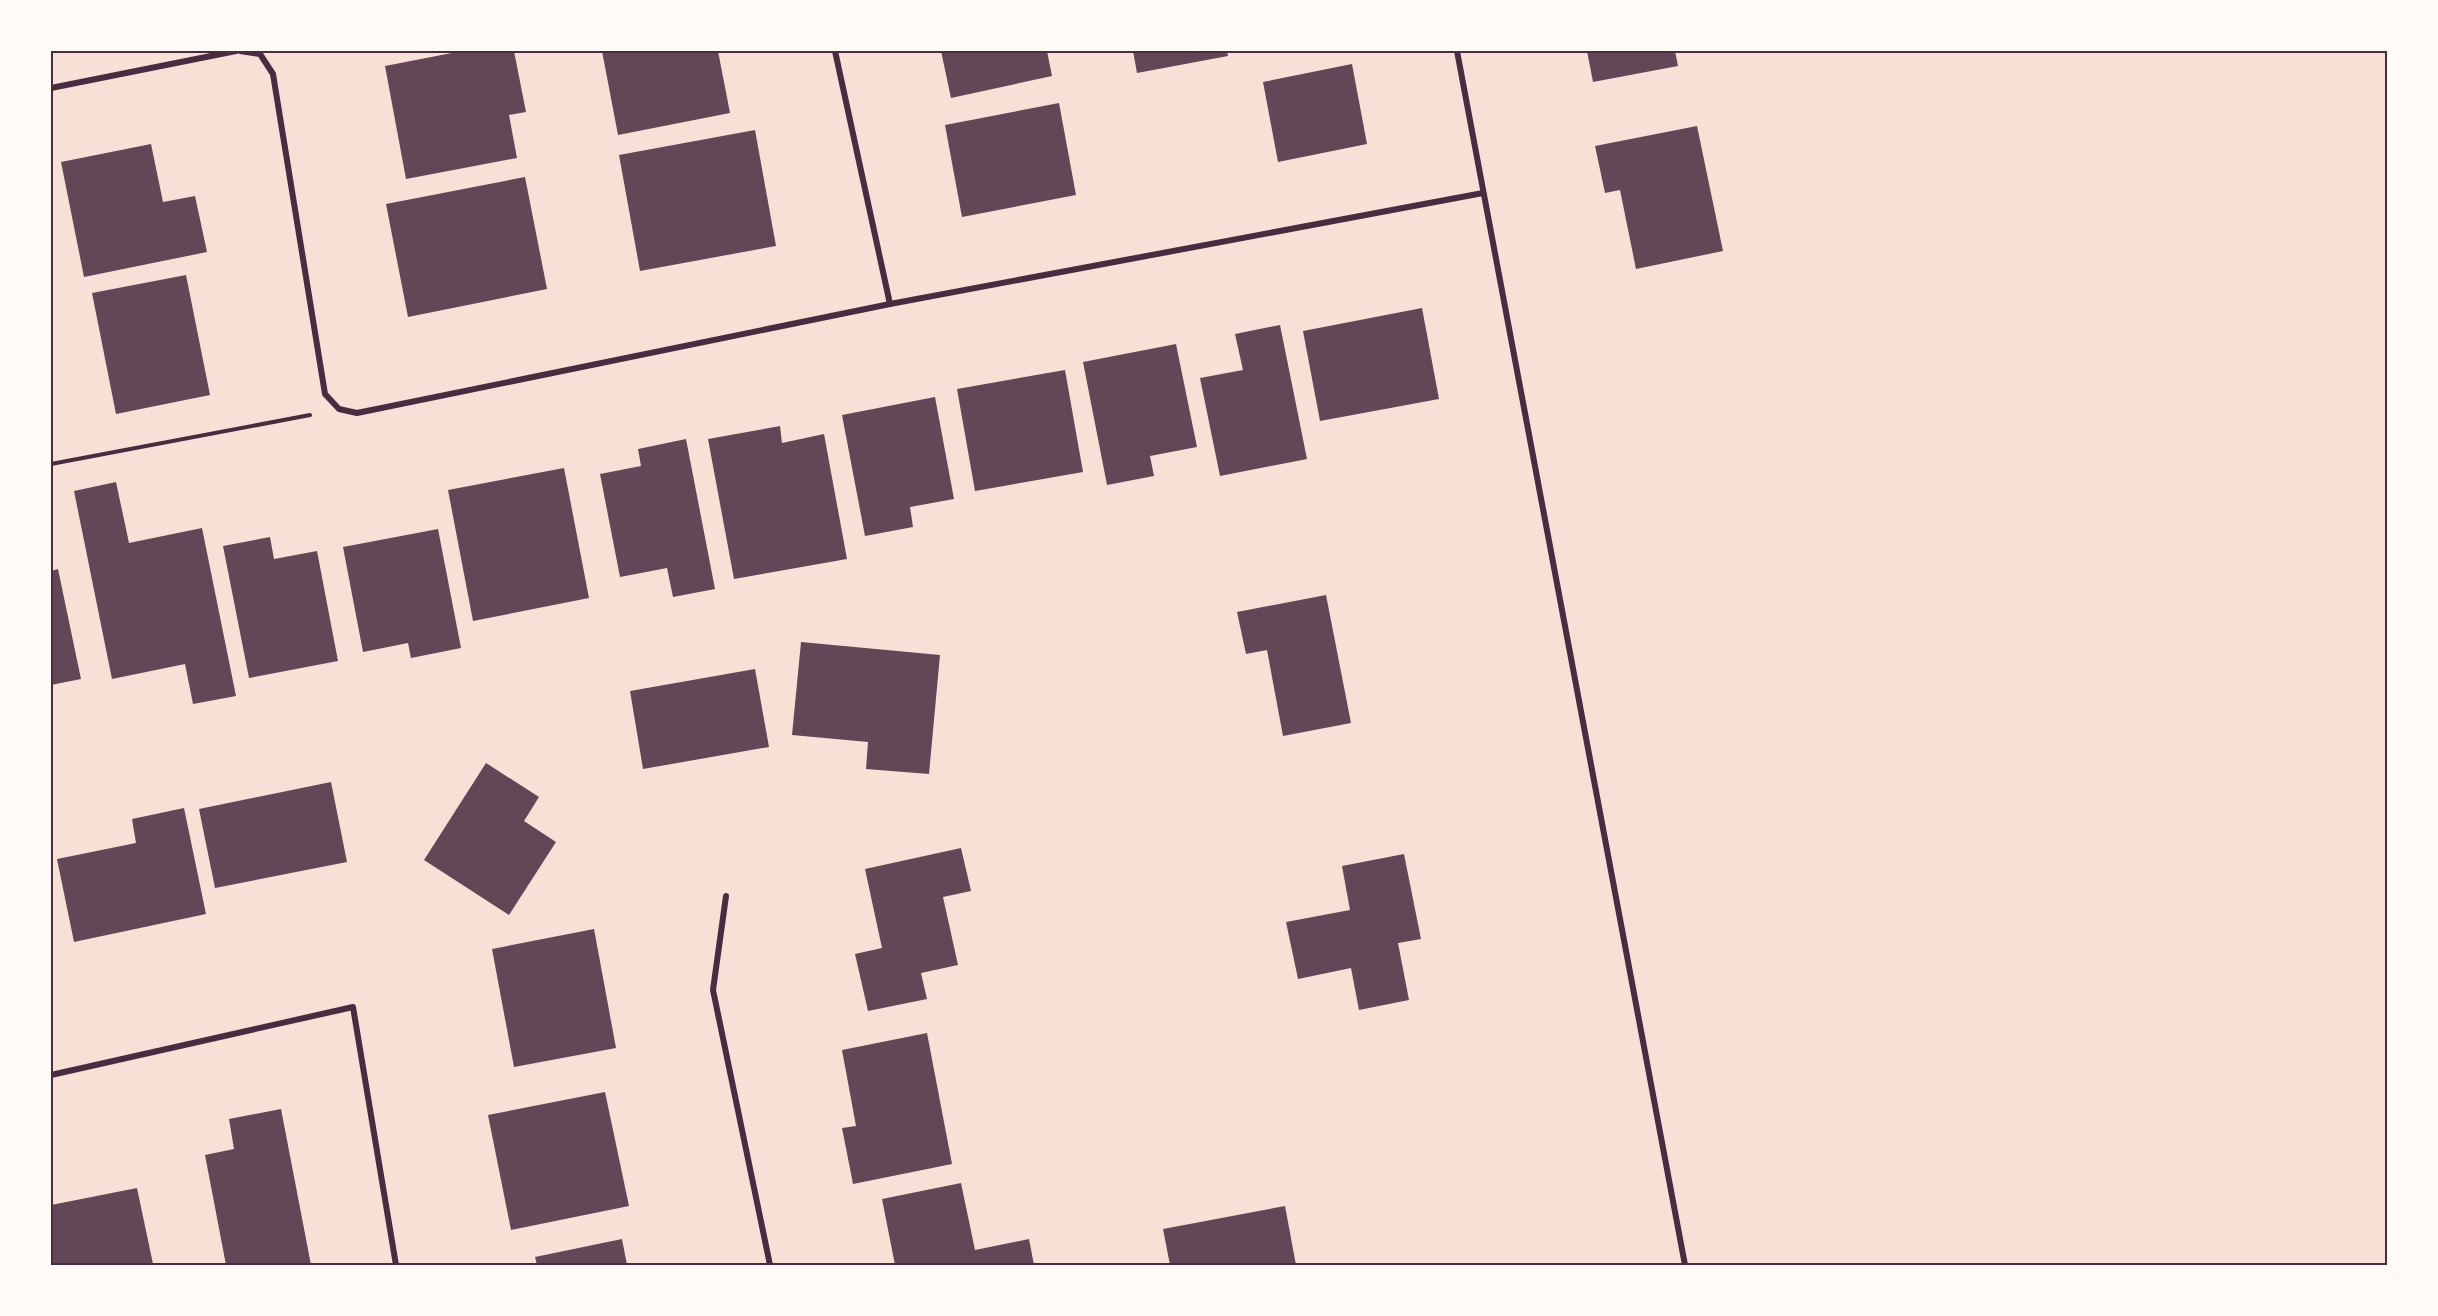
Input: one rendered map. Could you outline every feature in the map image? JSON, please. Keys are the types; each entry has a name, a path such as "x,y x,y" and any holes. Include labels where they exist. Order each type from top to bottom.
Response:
{"street":[{"path":"51,88 238,51 260,54 273,74 325,394 339,410 357,413 890,304 1483,193"},
{"path":"835,51 890,304"},
{"path":"1457,51 1685,1265"},
{"path":"726,896 713,990 770,1265"},
{"path":"51,1075 353,1007 396,1265"}],"path":[{"path":"51,464 339,410"}],"building":[{"path":"462,51 514,51 526,112 509,115 517,158 406,179 385,66"},
{"path":"602,51 718,51 730,113 618,135"},
{"path":"941,51 1047,51 1052,76 951,98"},
{"path":"1133,51 1227,51 1228,56 1137,73"},
{"path":"1587,51 1675,51 1678,66 1593,82"},
{"path":"1352,64 1367,144 1278,162 1263,82"},
{"path":"1059,103 1076,195 962,217 945,125"},
{"path":"1697,126 1723,251 1636,269 1620,190 1605,193 1595,146"},
{"path":"755,130 776,246 640,271 619,155"},
{"path":"151,144 163,202 195,196 207,252 84,277 61,162"},
{"path":"525,177 547,289 408,317 386,204"},
{"path":"186,275 210,395 116,414 92,293"},
{"path":"1422,308 1439,399 1320,421 1303,331"},
{"path":"1280,325 1307,459 1220,476 1200,378 1243,370 1235,334"},
{"path":"1176,344 1197,447 1150,456 1154,476 1107,485 1083,362"},
{"path":"1065,370 1083,472 975,491 957,389"},
{"path":"935,397 954,499 910,507 913,527 865,536 842,415"},
{"path":"780,426 782,443 824,434 847,559 734,579 708,439"},
{"path":"686,439 715,589 673,597 667,568 620,577 600,474 641,466 638,449"},
{"path":"564,468 589,598 473,621 448,490"},
{"path":"116,482 129,543 202,528 236,696 193,704 185,664 112,679 74,491"},
{"path":"438,529 461,648 411,658 408,643 363,652 343,547"},
{"path":"270,537 274,559 317,551 338,661 249,678 223,546"},
{"path":"58,569 81,679 51,685 51,571"},
{"path":"1326,595 1351,723 1283,736 1267,650 1246,654 1237,612"},
{"path":"801,642 940,655 929,774 866,769 868,742 792,735"},
{"path":"755,669 769,747 643,769 630,691"},
{"path":"486,763 539,797 524,821 556,842 509,915 424,860"},
{"path":"331,782 347,862 215,888 199,809"},
{"path":"184,808 206,914 74,942 57,859 136,843 132,819"},
{"path":"961,848 971,891 943,897 958,965 921,973 927,999 868,1011 855,954 882,948 865,869"},
{"path":"1404,854 1421,939 1398,943 1409,1000 1359,1010 1351,968 1298,979 1286,922 1350,910 1342,866"},
{"path":"594,929 616,1048 514,1067 492,949"},
{"path":"927,1033 952,1164 853,1184 842,1128 856,1126 842,1050"},
{"path":"605,1092 629,1206 511,1230 488,1115"},
{"path":"281,1109 311,1265 226,1265 205,1155 234,1149 229,1119"},
{"path":"961,1183 975,1250 1029,1239 1034,1265 895,1265 882,1199"},
{"path":"137,1188 153,1264 51,1265 51,1205"},
{"path":"1285,1206 1296,1265 1170,1265 1163,1229"},
{"path":"622,1239 627,1265 537,1265 535,1257"}]}
